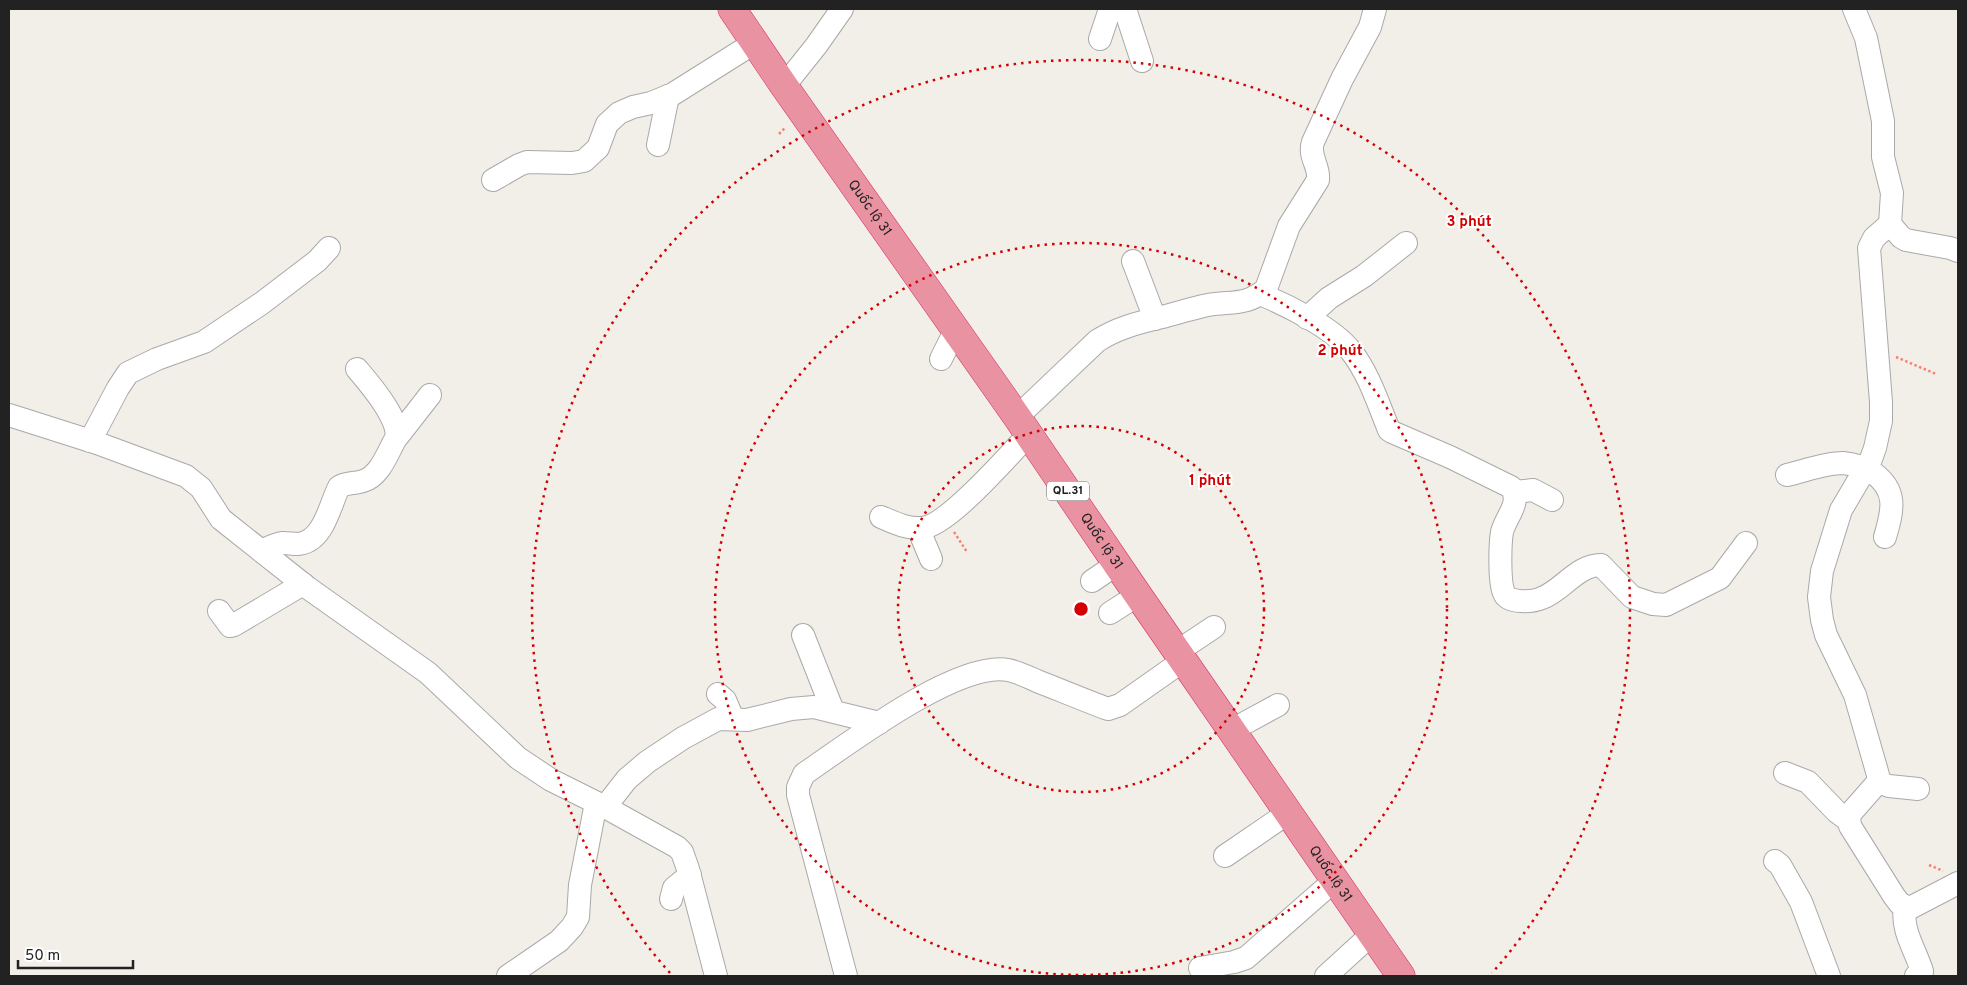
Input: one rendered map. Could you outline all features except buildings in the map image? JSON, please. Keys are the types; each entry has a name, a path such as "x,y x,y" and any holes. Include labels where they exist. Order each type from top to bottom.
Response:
{"highway":[{"name":"Quốc lộ 31","path":"732,9 784,86 1023,425 1401,976"}],"street":[{"path":"784,86 842,9"},
{"path":"1100,39 1110,9"},
{"path":"1125,9 1142,61"},
{"path":"881,517 901,526 924,528 945,517 966,498 1023,425 1097,341 1123,327 1208,305 1245,302 1266,289 1289,226 1318,180 1319,173 1311,149 1313,142 1342,79 1370,27 1375,9"},
{"path":"1854,9 1866,38 1883,121 1883,157 1892,193 1890,224 1906,240 1958,251"},
{"path":"492,180 527,162 572,163 584,161 598,148 607,124 619,113 668,96 754,43"},
{"path":"658,145 668,96"},
{"path":"1890,224 1874,238 1869,248 1881,422 1875,448 1841,510 1822,571 1819,597 1826,635 1856,695 1878,774 1878,782 1849,815 1850,826 1894,896 1905,907 1910,908 1958,883"},
{"path":"1307,318 1329,298 1364,276 1406,243"},
{"path":"90,441 128,373 204,342 317,262 329,248"},
{"path":"1133,260 1155,319"},
{"path":"1260,294 1282,303 1340,339 1351,351 1363,370 1389,430 1507,484 1515,492 1514,506 1505,523 1501,546 1502,586 1507,599 1513,601 1544,598 1588,567 1601,565 1632,597 1653,604 1666,604 1720,578 1746,543"},
{"path":"941,359 956,329"},
{"path":"357,369 380,397 396,428 398,436"},
{"path":"261,552 283,543 298,544 312,538 328,516 339,487 342,484 362,482 375,474 398,436 430,395"},
{"path":"9,416 90,441 186,476 205,493 220,519 303,584 428,673 504,745 533,769 677,847 682,852 690,875 716,976"},
{"path":"1787,475 1827,465 1844,463 1865,468 1883,480 1892,500 1886,537"},
{"path":"1515,492 1533,490 1552,500"},
{"path":"918,528 931,559"},
{"path":"1092,581 1117,564"},
{"path":"219,611 230,626 234,625 303,584"},
{"path":"1110,612 1138,595"},
{"path":"846,976 798,795 798,787 804,774 896,711 958,679 974,673 990,670 1010,670 1108,709 1115,708 1181,656 1214,627"},
{"path":"803,635 832,711"},
{"path":"718,694 725,700 733,719"},
{"path":"1232,730 1278,705"},
{"path":"508,976 559,941 576,922 585,855 601,805 647,762 683,738 718,719 754,719 804,706 878,723"},
{"path":"1784,773 1808,782 1837,812 1849,821"},
{"path":"1878,782 1888,786 1918,788"},
{"path":"1225,856 1288,813"},
{"path":"1775,861 1780,865 1801,902 1829,976"},
{"path":"671,899 674,888 690,875"},
{"path":"1200,968 1246,958 1335,880"},
{"path":"1905,907 1906,932 1922,971 1916,976"},
{"path":"1326,976 1372,934"}],"path":[{"path":"1876,349 1936,374"},
{"path":"945,517 967,552"}]}
